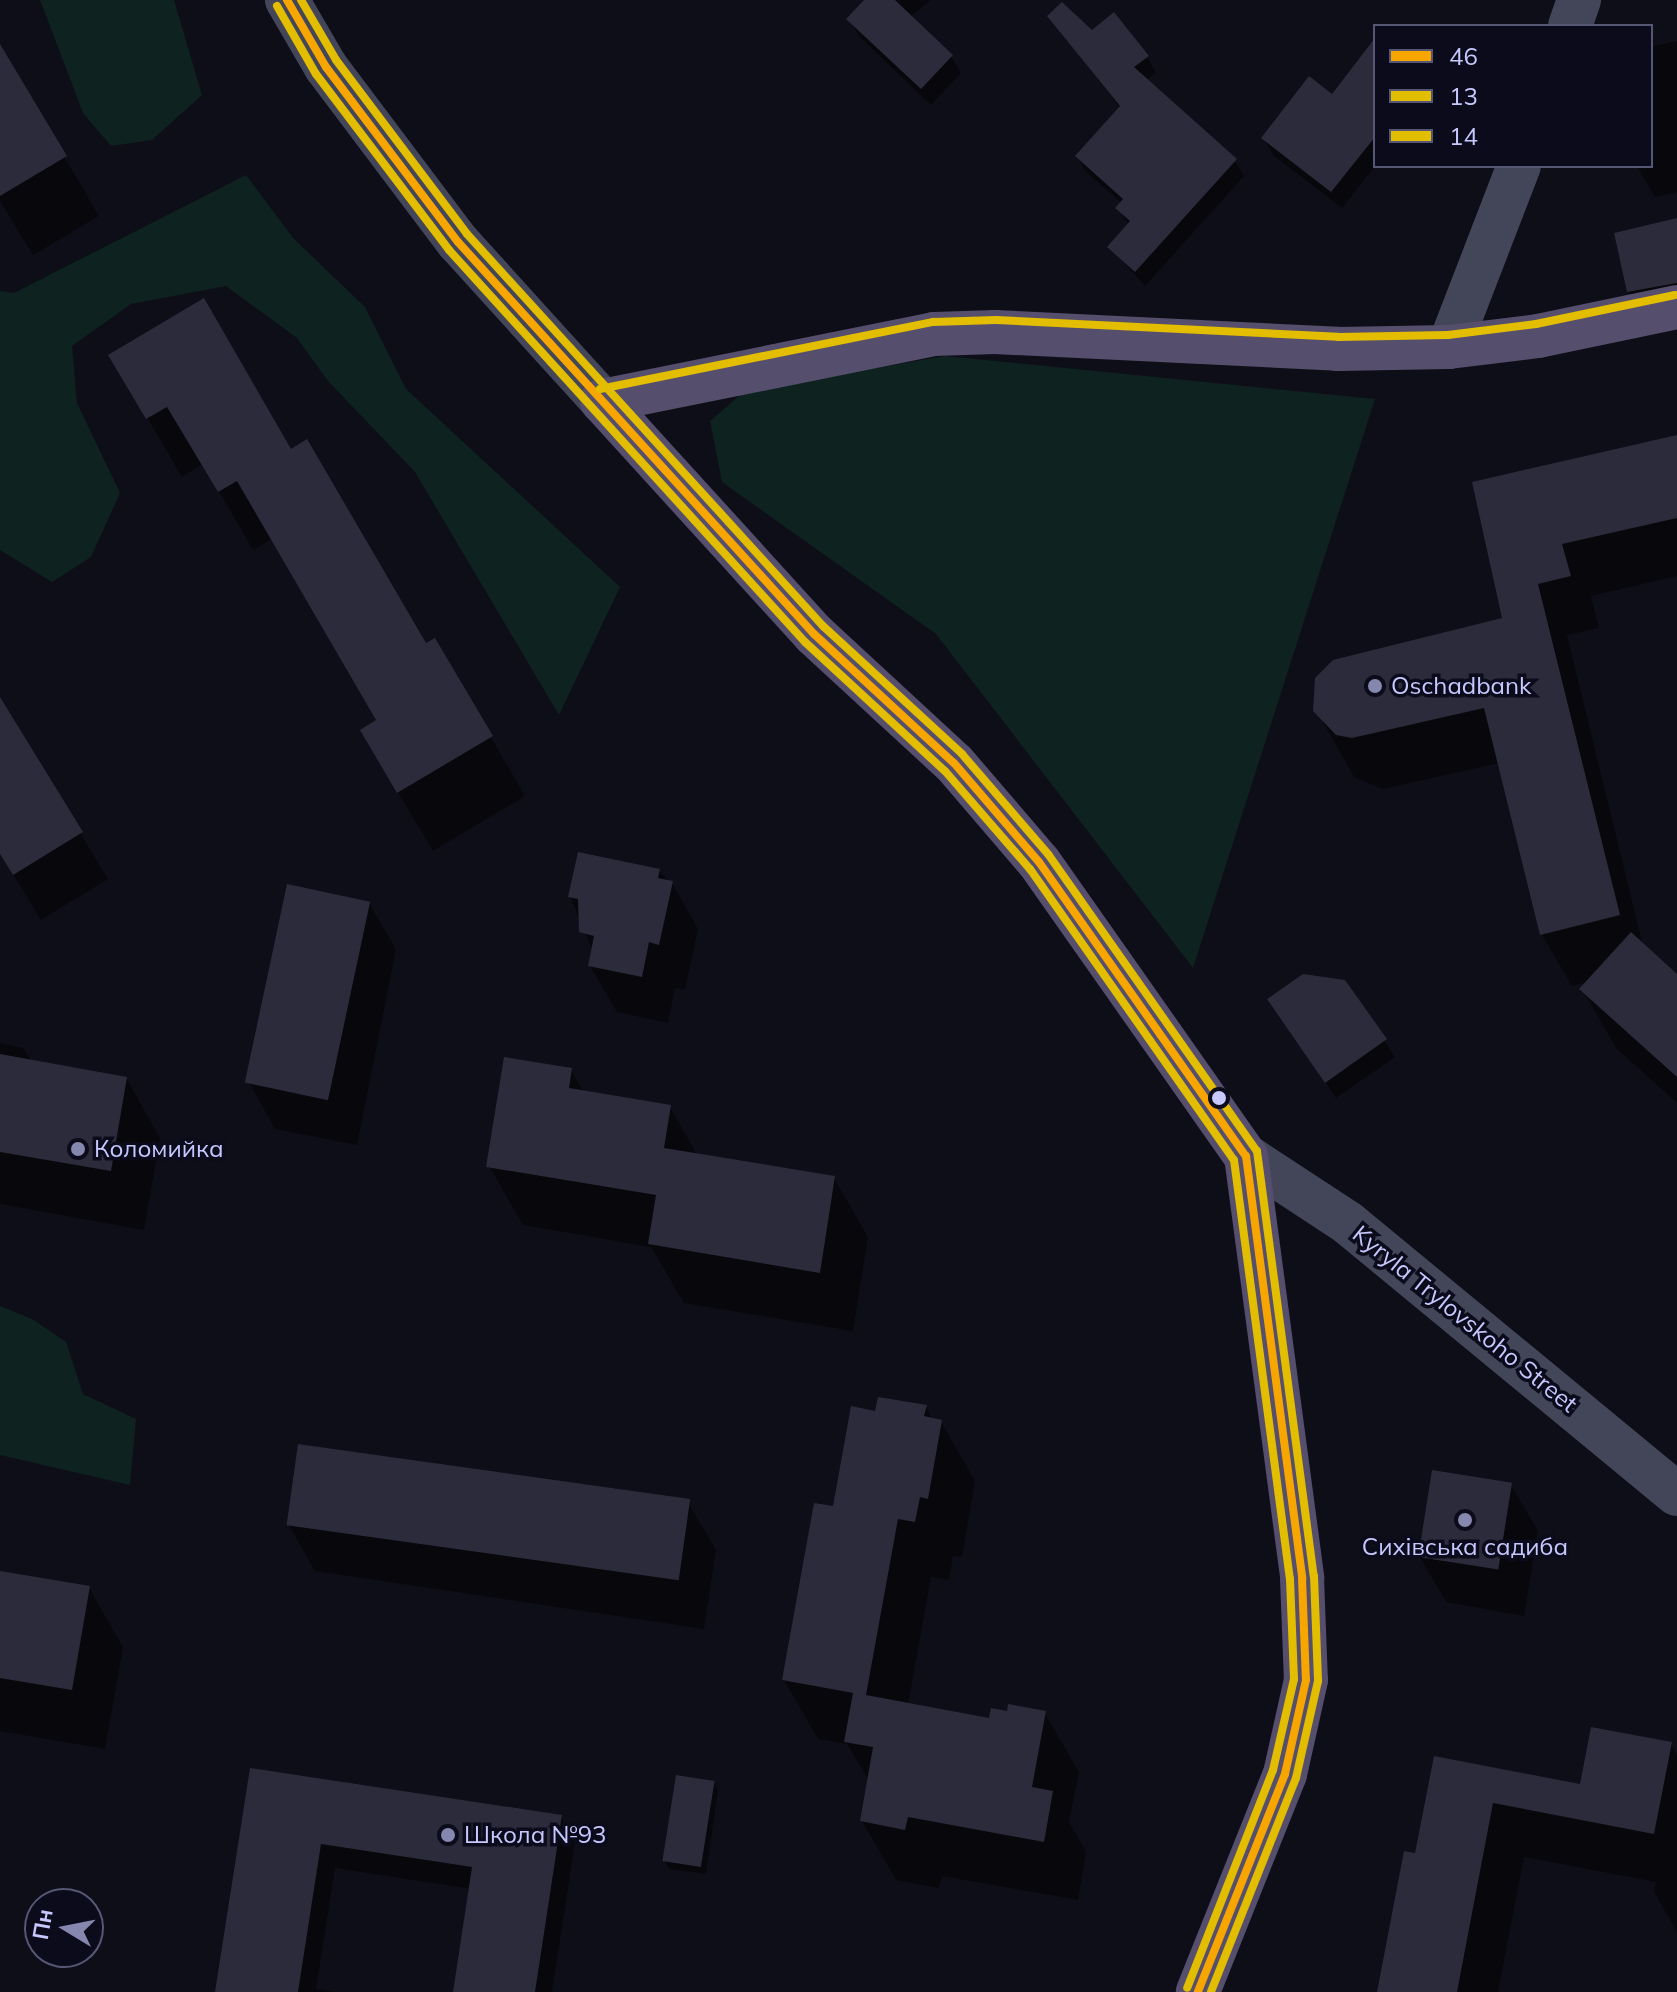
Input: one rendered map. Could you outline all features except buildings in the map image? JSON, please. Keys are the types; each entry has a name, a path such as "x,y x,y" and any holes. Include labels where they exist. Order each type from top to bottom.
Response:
{"main road":[{"path":"602,401 934,334 995,332 1338,349 1449,347 1538,336 1677,307"},
{"path":"602,401 814,634 954,763 1039,862 1246,1156 1302,1578 1306,1680 1285,1774 1198,1992"}],"street":[{"path":"287,0 326,67 458,242 602,401"},
{"path":"1571,24 1579,0"},
{"path":"1449,347 1518,168"},
{"name":"Kyryla Trylovskoho Street","path":"1246,1156 1348,1223 1677,1494"}],"green space":[{"path":"40,0 174,0 202,95 152,140 111,146 83,113"},
{"path":"246,175 294,239 365,307 406,389 620,587 559,715 415,472 328,381 297,338 226,286 131,304 72,346 77,403 120,493 91,557 52,582 0,550 0,291 14,293"},
{"path":"945,356 1375,399 1193,968 936,634 722,482 710,421 746,390"},
{"path":"0,1306 32,1319 66,1342 83,1394 136,1419 130,1485 0,1455"}],"transit line":[{"name":"46","path":"287,0 326,67 458,242 814,634 954,763 1039,862 1246,1156 1302,1578 1306,1680 1285,1774 1198,1992"},
{"name":"14","path":"301,0 336,60 467,234 823,626 962,754 1048,854 1257,1151 1314,1576 1318,1681 1296,1778 1211,1992"},
{"name":"13","path":"277,6 316,74 449,250 805,642 945,771 1030,869 1234,1160 1290,1579 1294,1679 1273,1770 1187,1988"},
{"name":"14","path":"600,389 933,322 996,320 1338,337 1448,335 1536,324 1675,295"}],"place":[{"name":"Oschadbank","path":"1375,686"},
{"name":"Коломийка","path":"78,1149"},
{"name":"Сихівська садиба","path":"1465,1520"},
{"name":"Школа №93","path":"448,1835"}]}
